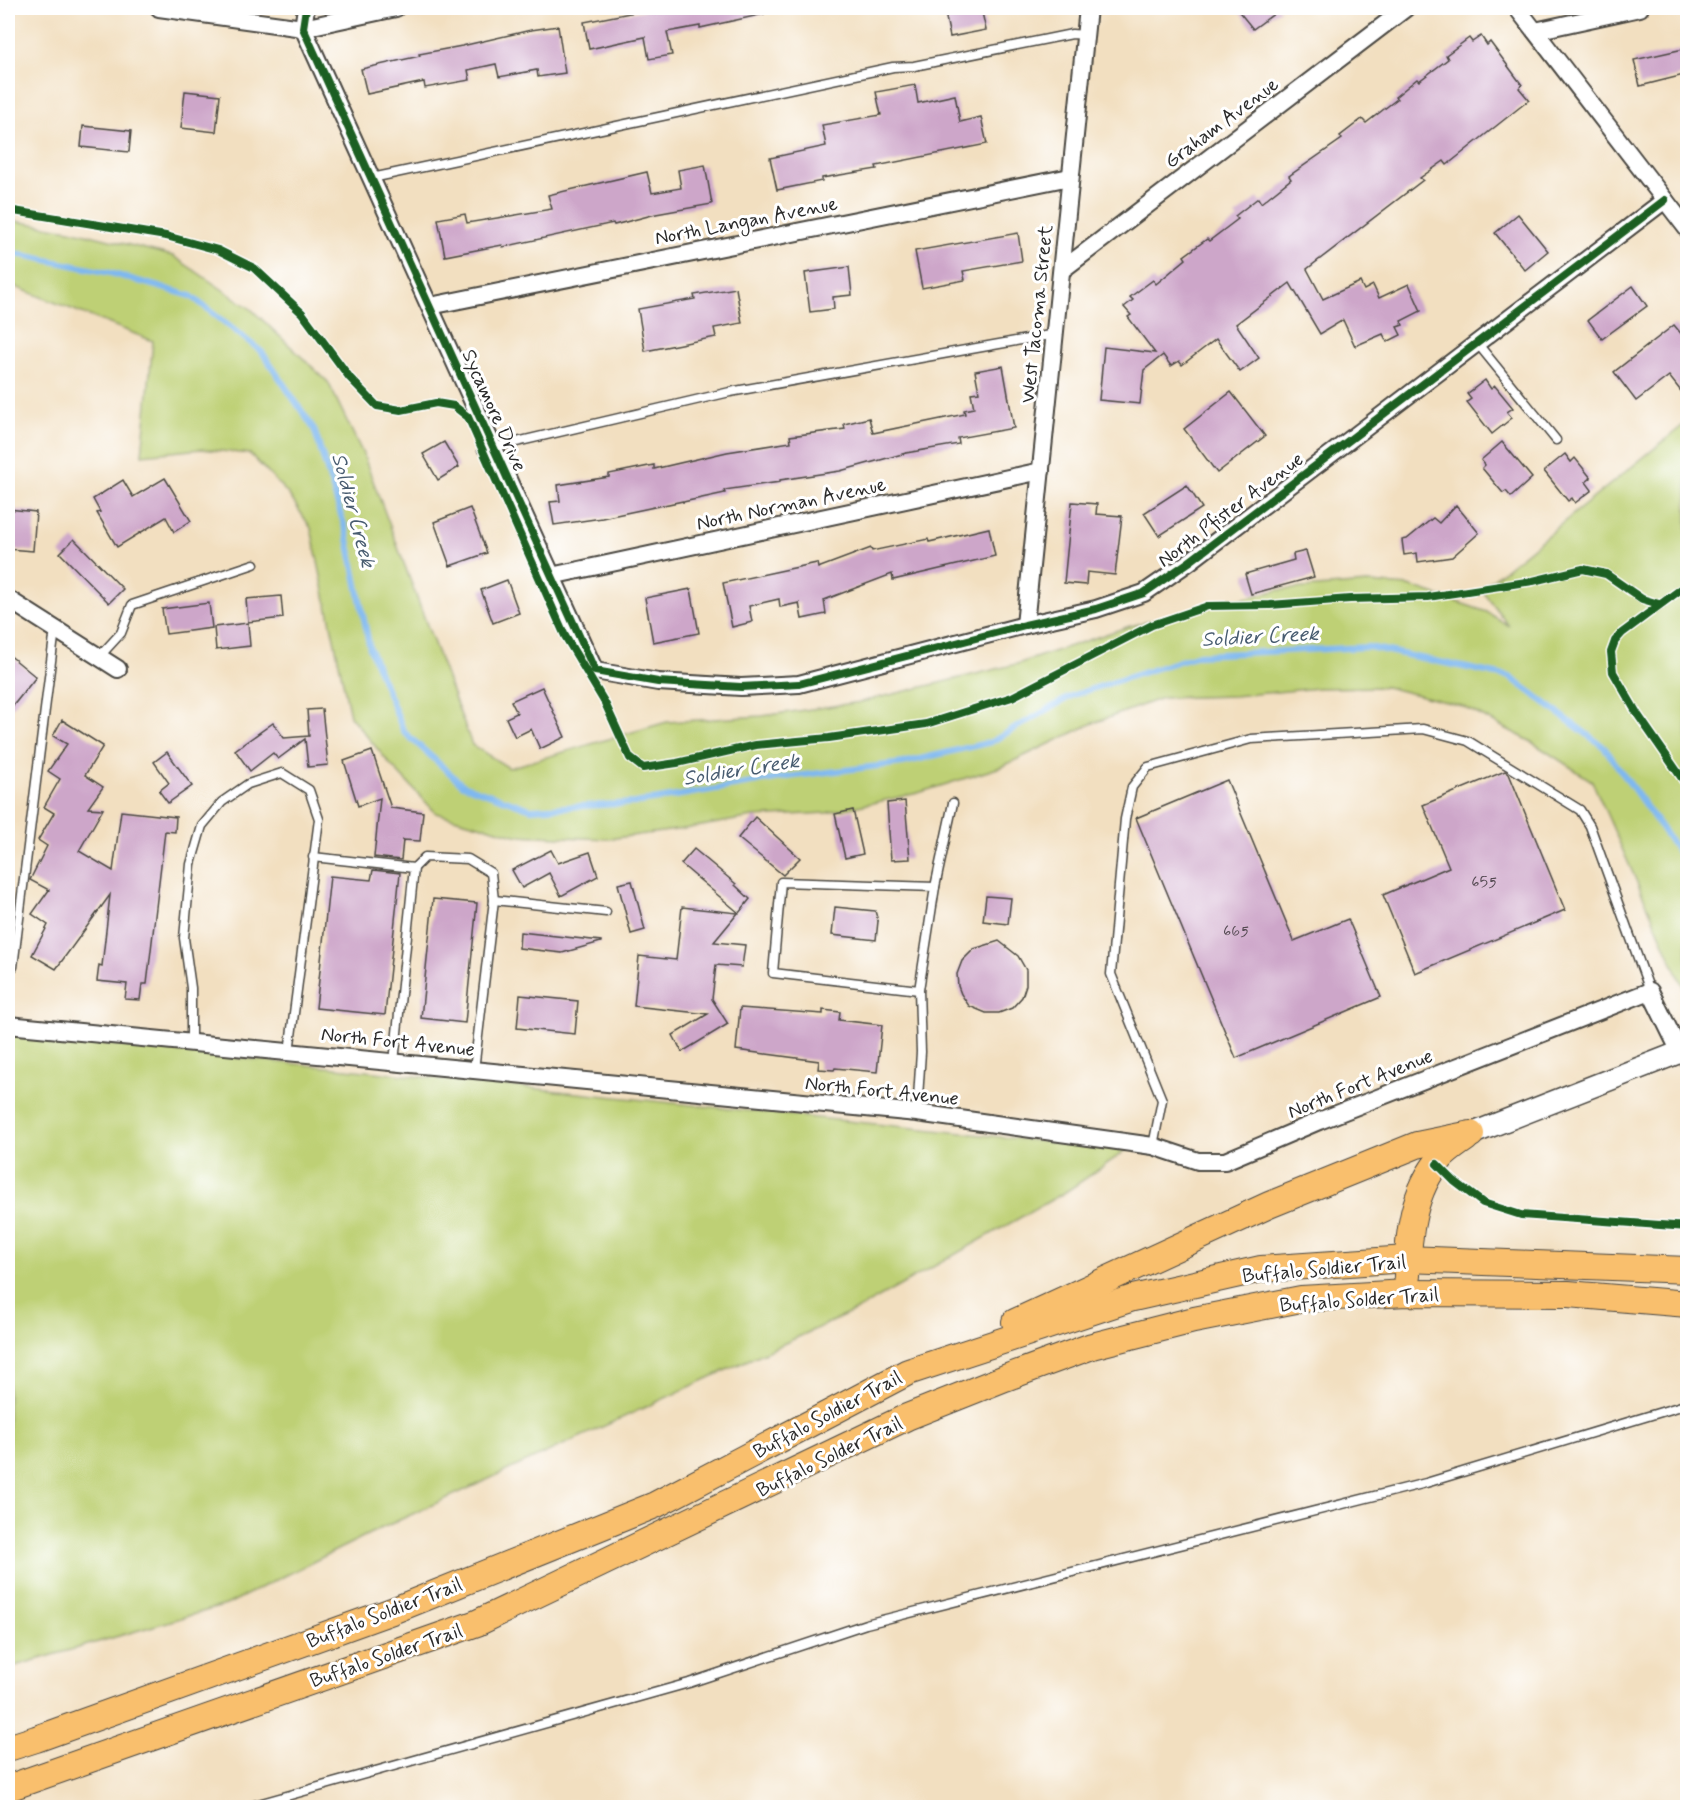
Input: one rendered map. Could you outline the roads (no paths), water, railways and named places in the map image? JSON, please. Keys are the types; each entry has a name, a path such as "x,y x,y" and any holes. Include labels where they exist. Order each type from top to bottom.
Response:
{"main road":[{"path":"1406,1293 1407,1259 1415,1205 1427,1177 1442,1156 1471,1134"},
{"path":"908,1372 1269,1206 1417,1145 1471,1134"},
{"name":"Buffalo Soldier Trail","path":"8,1748 392,1611 655,1505 908,1372 1133,1298 1261,1269 1407,1259 1688,1270"},
{"name":"Buffalo Solder Trail","path":"8,1788 477,1623 907,1418 1092,1346 1194,1320 1301,1299 1406,1293 1568,1294 1688,1304"}],"street":[{"path":"159,8 303,28 396,8"},
{"path":"303,28 306,8"},
{"name":"West Tacoma Street","path":"1025,625 1088,8"},
{"name":"Graham Avenue","path":"1062,270 1406,8"},
{"path":"1517,8 1688,230"},
{"path":"1535,31 1640,8"},
{"name":"Sycamore Drive","path":"303,28 430,306 488,448 595,671 658,682 741,687"},
{"name":"North Langan Avenue","path":"430,306 1070,177"},
{"name":"North Pfister Avenue","path":"741,687 799,684 1025,625 1096,609 1144,593 1189,562 1665,200"},
{"name":"North Norman Avenue","path":"551,576 1041,471"},
{"path":"8,600 118,669"},
{"path":"1471,1134 1684,1051 1650,991"},
{"name":"North Fort Avenue","path":"8,1025 917,1113 1153,1146 1198,1161 1225,1161 1319,1121 1650,991"}],"lane":[{"path":"372,178 893,67 914,66 1072,34 1085,35"},
{"path":"488,448 730,392 1055,334"},
{"path":"1477,343 1556,440"},
{"path":"99,657 121,633 132,605 254,564"},
{"path":"13,967 55,629"},
{"path":"1153,1146 1162,1100 1111,974 1125,819 1132,787 1148,767 1251,740 1423,729 1468,741 1580,810 1590,826 1650,991"},
{"path":"191,1044 191,988 184,938 191,864 202,826 222,802 248,784 282,773 309,790 319,819 289,1052"},
{"path":"917,1113 921,1052 919,990 935,887 953,803"},
{"path":"314,857 414,868"},
{"path":"394,1062 414,868 425,857 468,859 491,873 494,900 474,1070"},
{"path":"919,990 773,973 781,882 935,887"},
{"path":"494,900 606,912"},
{"path":"244,1808 689,1683 866,1624 1426,1483 1688,1404"}],"waterway":[{"name":"Soldier Creek","path":"8,252 110,273 191,296 262,352 314,429 347,534 370,649 404,732 463,785 531,809 635,803 787,777 903,763 991,742 1073,695 1198,655 1369,647 1510,677 1604,747 1688,866"}]}
